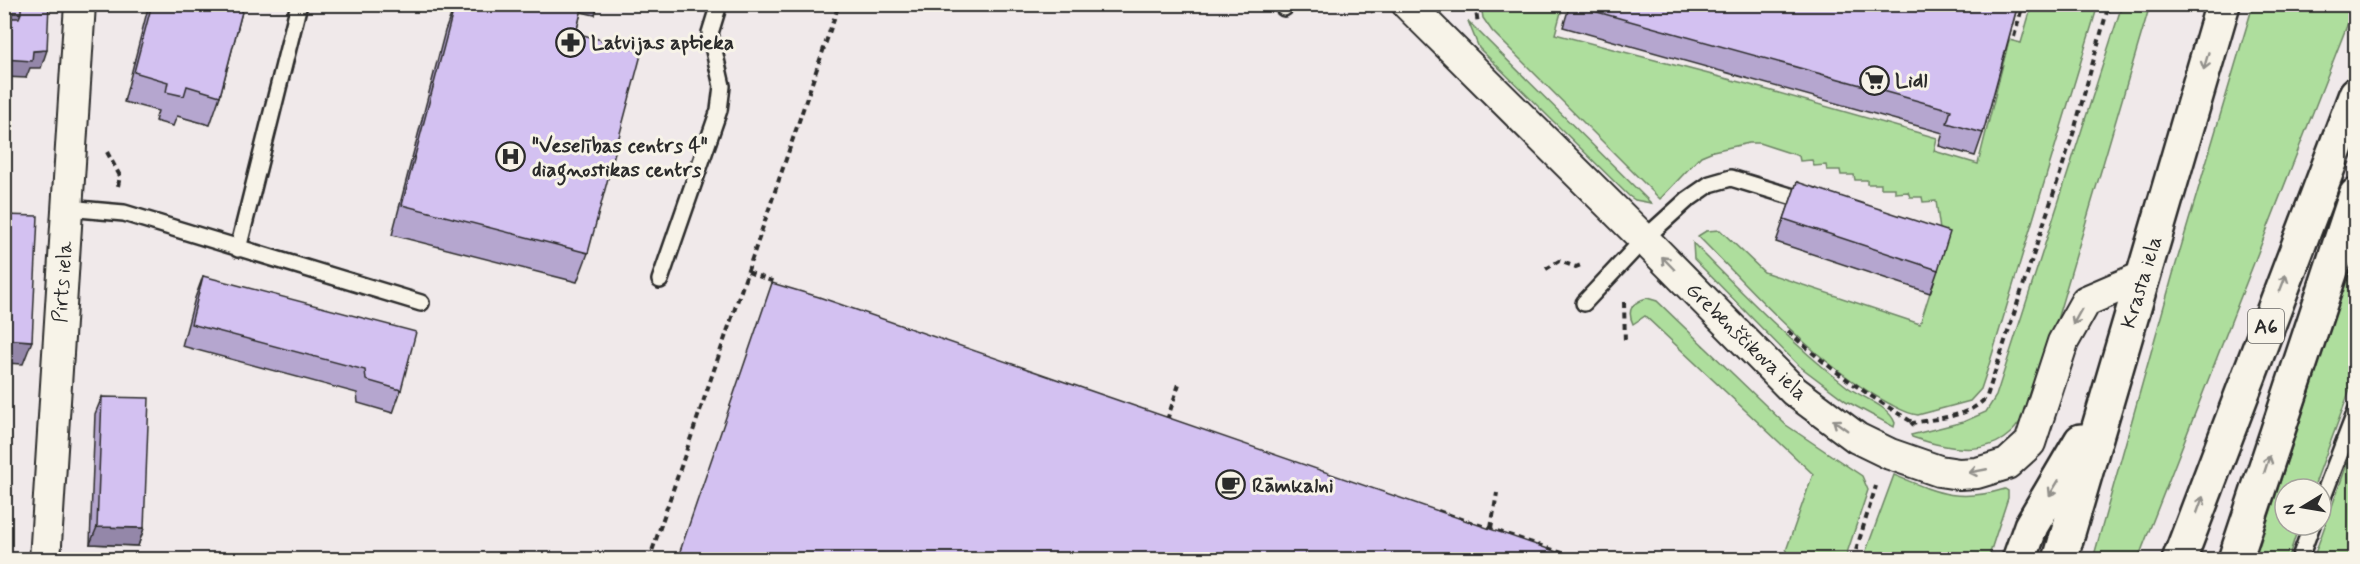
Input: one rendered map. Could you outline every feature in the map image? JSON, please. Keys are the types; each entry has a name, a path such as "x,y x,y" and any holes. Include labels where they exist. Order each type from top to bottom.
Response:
{"highway":[{"name":"Krasta iela","path":"2060,560 2223,4"},
{"name":"A6","path":"2179,560 2355,94"},
{"path":"2235,560 2355,195"},
{"path":"2019,560 2031,526 2105,401"}],"street":[{"name":"Pirts iela","path":"45,560 80,4"},
{"name":"Grebenščikova iela","path":"1419,9 1794,391 1857,438 1890,454 1939,471 1959,474 1977,473 2007,464 2030,443 2063,342 2086,301 2142,277"}],"lane":[{"path":"238,249 299,4"},
{"path":"660,280 719,110 722,87 710,33 719,4"},
{"path":"1584,303 1644,239 1687,200 1710,183 1731,178 1819,205"},
{"path":"67,208 124,213 422,303"},
{"path":"2330,477 2355,411"},
{"path":"2299,560 2308,537"}],"path":[{"path":"649,560 838,4"},
{"path":"1475,4 1477,24"},
{"path":"2014,38 2024,4"},
{"path":"1853,560 1879,478 1890,454 1913,423 1965,412 1982,404 1987,396 2074,131 2109,4"},
{"path":"748,272 774,282"},
{"path":"1166,423 1179,384"},
{"path":"1491,530 1497,493"},
{"path":"1428,507 1569,556"}],"green space":[{"path":"1481,5 1563,5 1555,34 1747,84 1937,138 1934,151 1978,164 2009,40 2021,43 2032,5 2098,5 1981,389 1970,401 1918,415 1888,403 1835,368 1787,327 1698,236 1706,231 1720,230 1764,272 1920,324 1949,233 1940,230 1936,201 1923,202 1922,197 1910,197 1908,192 1895,193 1895,188 1881,188 1881,184 1867,184 1867,180 1855,180 1854,175 1841,175 1840,170 1827,170 1826,165 1814,166 1812,160 1800,161 1799,156 1759,143 1713,151 1701,156 1660,199 1492,31 1483,18"},
{"path":"2122,5 2150,5 2038,384 2028,407 2014,429 2002,439 1989,445 1959,448 1912,437 1911,435 1963,422 1986,412 1996,396"},
{"path":"2253,5 2355,5 2138,559 2093,559 2173,274"},
{"path":"1468,21 1651,203 1635,200 1629,196 1479,48"},
{"path":"1693,243 1805,352 1851,389 1887,411 1895,423 1894,427 1846,401 1798,365 1694,259"},
{"path":"2355,253 2355,376 2317,477 2282,477"},
{"path":"1647,298 1657,301 1786,425 1862,476 1868,490 1845,559 1783,559 1813,474 1645,316 1633,324 1630,314 1632,307"},
{"path":"2355,442 2355,543 2347,559 2313,559 2321,537 2333,537 2333,503"},
{"path":"1894,475 1948,494 1974,495 2005,489 2008,491 2008,498 1988,559 1863,559"},
{"path":"2273,504 2273,537 2295,537 2288,559 2255,559"}],"building":[{"path":"4,4 21,4 21,13 4,13"},
{"path":"21,4 49,4 47,50 33,51 32,61 4,59 4,18 19,18"},
{"path":"152,4 244,4 220,96 187,86 184,96 166,92 168,82 134,72"},
{"name":"\"Veselības centrs 4\" diagnostikas centrs","path":"455,4 466,4 488,10 490,4 583,4 576,33 642,51 588,253 402,205"},
{"name":"Lidl","path":"2018,4 1983,133 1947,123 1951,110 1572,5"},
{"path":"1797,182 1950,232 1938,270 1784,219"},
{"path":"4,215 38,216 32,341 4,339"},
{"path":"203,276 416,332 401,390 366,380 365,370 191,324"},
{"path":"772,283 819,297 1580,560 677,560"},
{"path":"102,397 149,398 144,528 97,527"},
{"path":"15,556 15,560 4,560 4,557"}],"place":[{"name":"Latvijas aptieka","path":"570,42"},
{"name":"Lidl","path":"1874,80"},
{"name":"\"Veselības centrs 4\" diagnostikas centrs","path":"511,157"},
{"name":"Rāmkalni","path":"1231,485"}]}
